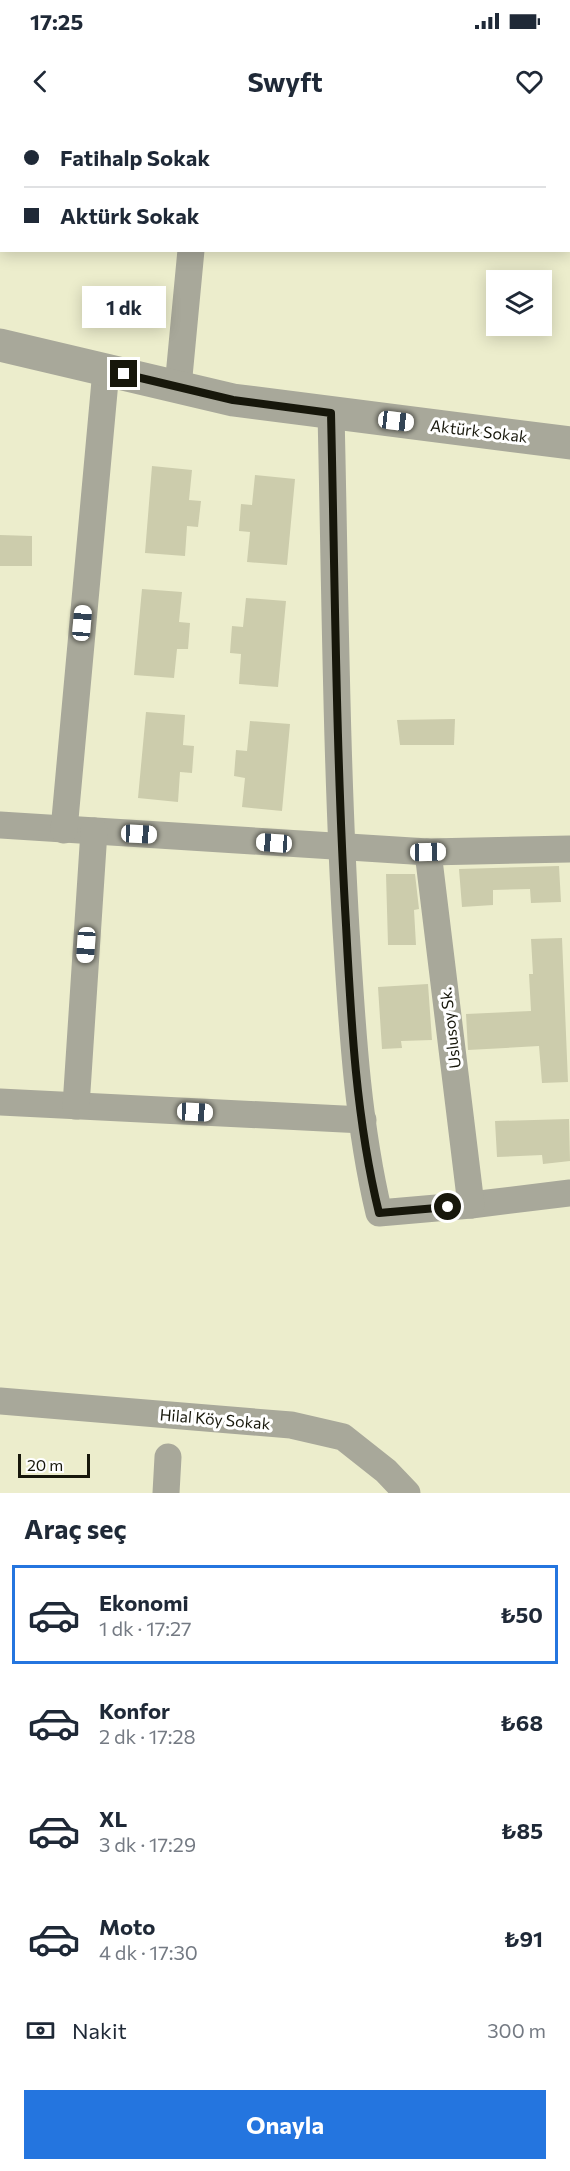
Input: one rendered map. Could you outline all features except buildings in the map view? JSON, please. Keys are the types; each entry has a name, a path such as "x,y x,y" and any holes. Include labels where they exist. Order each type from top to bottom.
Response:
{"street":[{"path":"178,387 191,252"},
{"name":"Aktürk Sokak","path":"0,345 233,400 570,443"},
{"path":"64,830 106,370"},
{"path":"331,413 341,847 354,1058 371,1180 379,1213 471,1205 570,1192"},
{"path":"0,825 428,852 570,850"},
{"path":"76,1106 94,831"},
{"name":"Uslusoy Sk.","path":"428,852 471,1205"},
{"path":"0,1102 363,1120"},
{"name":"Hilal Köy Sokak","path":"0,1401 291,1425 343,1437 386,1471 407,1493"},
{"path":"166,1493 168,1457"}],"route":[{"path":"124,374 233,400 331,413 341,847 354,1058 371,1180 379,1213 448,1207"}]}
